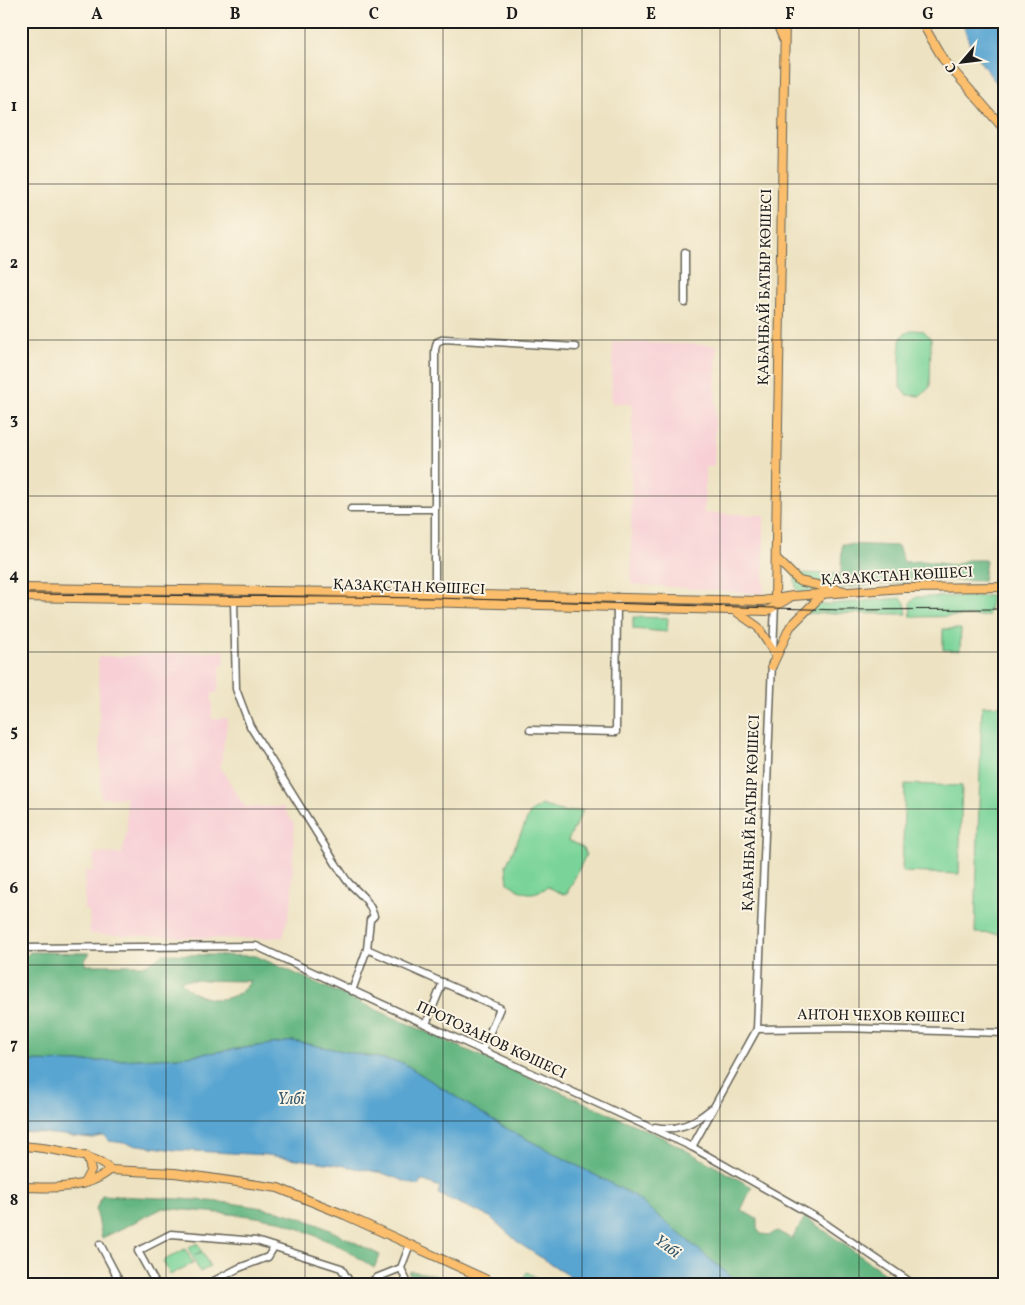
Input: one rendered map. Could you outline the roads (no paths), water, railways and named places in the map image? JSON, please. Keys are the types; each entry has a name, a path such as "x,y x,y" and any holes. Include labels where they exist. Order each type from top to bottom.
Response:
{"main road":[{"path":"776,21 784,40"},
{"name":"ҚАБАНБАЙ БАТЫР КӨШЕСІ","path":"775,602 785,21"},
{"path":"921,21 943,59 1004,129"},
{"path":"777,556 804,583 848,592"},
{"name":"ҚАЗАҚСТАН КӨШЕСІ","path":"21,588 492,594 775,602 793,596 904,588 1004,587"},
{"path":"87,590 87,598"},
{"path":"233,590 234,601"},
{"path":"492,594 492,604"},
{"path":"772,666 790,627 823,594"},
{"name":"ҚАЗАҚСТАН КӨШЕСІ","path":"21,597 234,601 348,600 734,610 767,610 775,602"},
{"path":"734,610 758,627 773,651"},
{"path":"21,1146 87,1156 107,1164 110,1170"},
{"path":"84,1183 91,1170 87,1156"},
{"path":"21,1188 56,1187 84,1183 102,1176 110,1170 175,1173 278,1188 410,1244 496,1284"}],"street":[{"path":"685,252 685,304"},
{"path":"434,602 435,350 437,342 444,339 576,348"},
{"path":"351,509 435,509"},
{"path":"530,730 616,732 617,597"},
{"path":"234,601 236,689 250,726 336,864 350,884 362,893 371,904 374,916 370,920 367,949 352,991"},
{"name":"ҚАБАНБАЙ БАТЫР КӨШЕСІ","path":"757,1029 775,602"},
{"name":"ПРОТОЗАНОВ КӨШЕСІ","path":"22,948 256,946 692,1147 817,1218 913,1284"},
{"path":"367,949 500,1008 482,1051"},
{"path":"426,1024 443,982"},
{"name":"АНТОН ЧЕХОВ КӨШЕСІ","path":"757,1029 843,1028 1004,1033"},
{"path":"692,1147 757,1029"},
{"path":"645,1125 678,1129 690,1124 714,1106"},
{"path":"156,1284 138,1251 172,1234 256,1241 341,1268 351,1284"},
{"path":"100,1244 121,1284"},
{"path":"369,1284 376,1278 400,1268 410,1244"},
{"path":"208,1284 239,1268 268,1257 274,1247"},
{"path":"400,1268 408,1284"}],"water":[{"path":"962,21 1004,21 1004,93 972,51"},
{"name":"Үлбі","path":"293,1041 403,1063 500,1125 633,1195 740,1284 582,1284 520,1244 490,1217 438,1194 440,1187 421,1180 418,1186 382,1173 334,1164 267,1155 175,1150 109,1141 104,1135 93,1138 21,1131 21,1061 82,1062 180,1057"}],"tram line":[{"path":"21,594 435,598 841,610 1004,609"}]}
